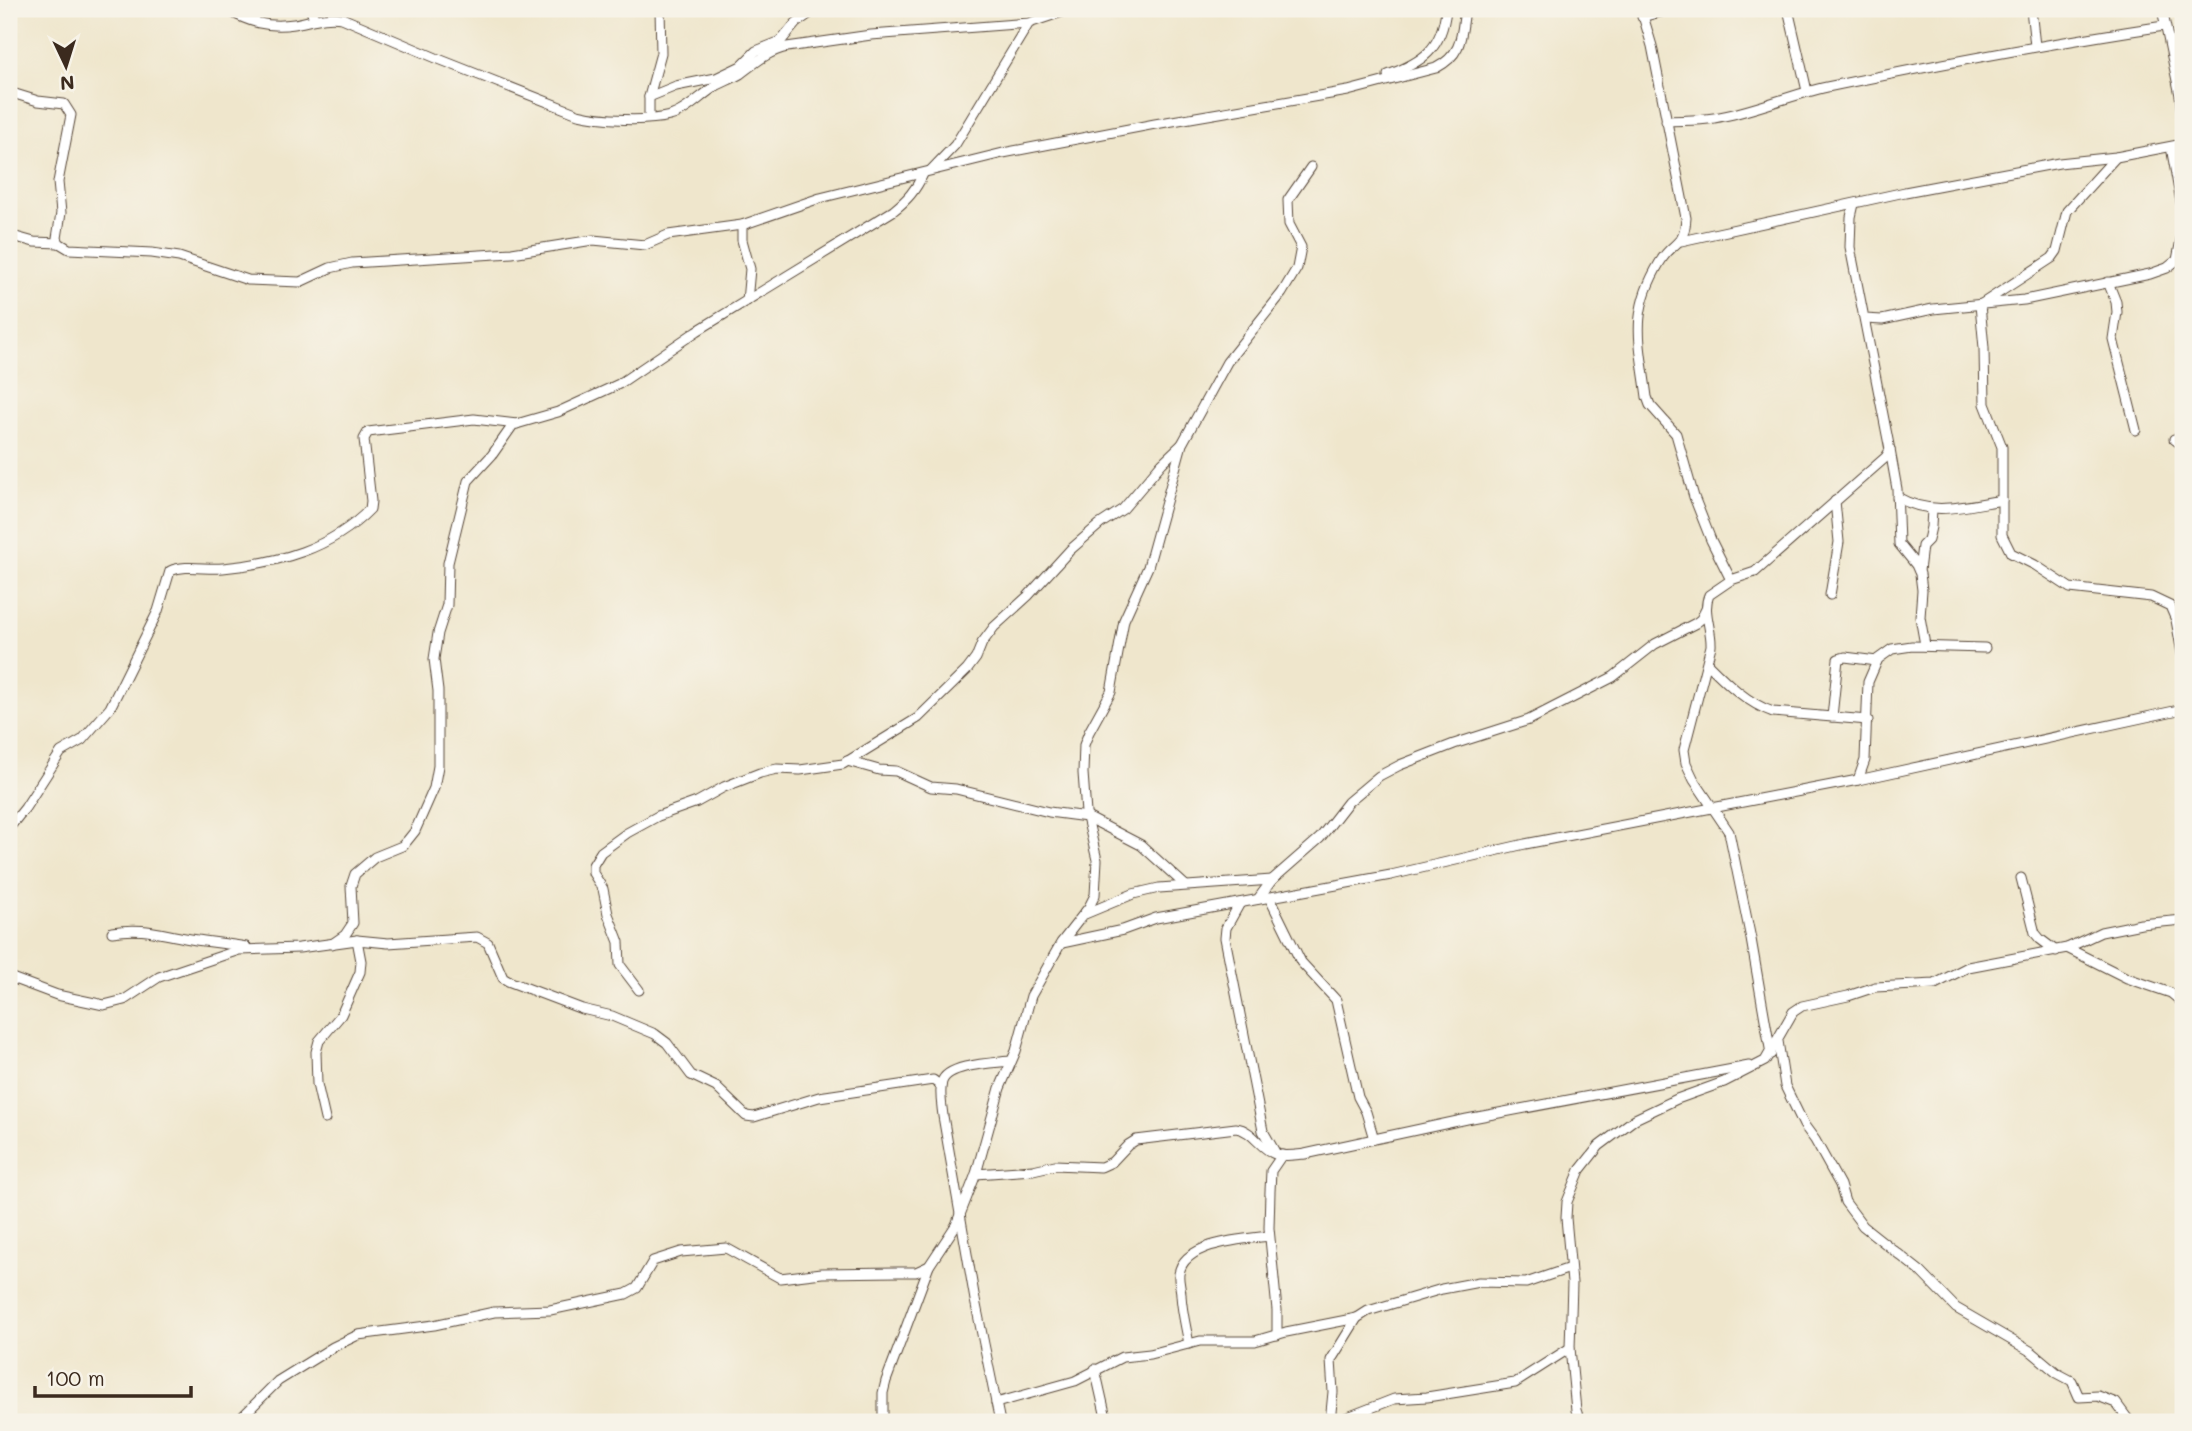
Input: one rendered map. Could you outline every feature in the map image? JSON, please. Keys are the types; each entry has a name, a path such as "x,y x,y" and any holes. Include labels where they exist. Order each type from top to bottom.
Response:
{"street":[{"path":"226,9 254,23 267,25 292,24 331,16 342,18 578,114 596,118 673,115 776,50 871,35 1029,23 1071,9"},
{"path":"310,9 315,19"},
{"path":"649,118 649,97 661,53 660,9"},
{"path":"649,97 676,86 716,78 741,66 755,51 781,41 796,23 816,9"},
{"path":"1348,91 1423,60 1443,32 1446,9"},
{"path":"9,235 34,242 59,243 69,248 179,257 248,280 290,283 352,263 512,253 593,240 636,246 668,235 742,225 820,198 1003,153 1348,91 1436,68 1449,61 1457,52 1465,9"},
{"path":"1672,9 1642,13 1652,46 1686,218 1681,241"},
{"path":"1787,9 1807,91"},
{"path":"2031,9 2035,46"},
{"path":"2162,9 2180,95 2183,126"},
{"path":"332,944 345,935 352,923 351,886 355,874 375,856 407,841 431,798 438,766 438,691 434,659 438,633 447,605 448,563 468,481 492,455 509,428 558,412 619,384 697,331 907,200 925,174 955,145 1029,23"},
{"path":"1666,121 1714,118 1807,91 1908,70 1997,56 2035,46 2164,26"},
{"path":"9,92 38,102 64,104 71,115 58,182 61,214 57,232 59,243"},
{"path":"1731,580 1694,498 1676,434 1650,405 1638,335 1641,307 1647,285 1661,259 1670,249 1681,241 1704,235 1776,222 1905,192 2059,163 2116,157 2183,144"},
{"path":"2171,147 2183,214"},
{"path":"1980,305 2052,258 2057,251 2067,211 2116,157"},
{"path":"883,1422 884,1387 929,1266 956,1226 976,1174 1000,1088 1016,1051 1031,996 1061,943 1095,895 1097,860 1087,817 1083,773 1084,746 1088,732 1111,692 1124,620 1148,567 1182,444 1227,362 1282,292 1297,268 1301,247 1289,224 1288,200 1311,167"},
{"path":"1854,204 1850,247 1890,450 1897,497 1899,544 1919,573"},
{"path":"1686,218 1692,227 1704,235"},
{"path":"742,225 742,240 750,269 747,301"},
{"path":"1865,319 1882,320 1933,309 2024,300 2150,274 2167,268 2177,260 2183,229"},
{"path":"2108,282 2118,313 2113,339 2136,430"},
{"path":"1980,305 1984,348 1984,404 2002,447 2002,535 2011,553 2070,588 2151,597 2165,603 2173,610 2183,659"},
{"path":"9,828 61,752 82,740 110,708 158,611 170,571 220,569 274,559 310,551 335,536 370,509 364,439 368,432 474,419 517,424"},
{"path":"2174,439 2183,446"},
{"path":"639,990 620,965 619,942 608,914 603,889 593,873 593,865 601,852 626,833 658,816 697,802 724,786 777,769 800,770 847,761 918,718 972,664 982,643 994,627 1028,596 1070,550 1100,524 1123,509 1182,444"},
{"path":"1771,1054 1729,832 1694,780 1684,757 1687,732 1708,664 1712,636 1706,600 1711,592 1731,580 1755,572 1886,457 1890,450"},
{"path":"1897,497 1911,505 1932,509 2002,500"},
{"path":"1830,595 1839,542 1835,501"},
{"path":"1925,645 1920,617 1922,590 1919,573 1922,546 1931,527 1932,509"},
{"path":"1258,899 1272,880 1320,838 1348,802 1379,776 1454,744 1529,720 1614,677 1656,644 1696,623 1706,609"},
{"path":"1858,780 1865,760 1868,681 1877,661 1892,649 1925,645 1985,648"},
{"path":"1832,717 1838,659 1845,657 1877,661"},
{"path":"1708,664 1759,707 1782,713 1868,720"},
{"path":"1061,943 1123,930 1156,918 1391,874 1642,821 1858,780 2183,709"},
{"path":"847,761 879,770 895,771 931,787 956,789 1049,812 1087,817 1142,845 1185,885"},
{"path":"2021,878 2035,933 2056,951"},
{"path":"1084,914 1147,890 1272,880"},
{"path":"1269,897 1301,962 1336,1000 1358,1097 1366,1112 1374,1139"},
{"path":"1240,902 1226,928 1225,938 1263,1131 1279,1155"},
{"path":"1580,1422 1576,1410 1570,1348 1572,1283 1567,1202 1580,1170 1599,1146 1635,1119 1759,1065 1771,1054 1793,1013 1814,1002 1848,996 1875,986 1935,984 1968,967 2056,951 2101,932 2141,924 2183,920"},
{"path":"112,932 150,930 186,939 262,951"},
{"path":"9,977 57,995 92,1003 113,1004 168,974 239,950 262,951 357,940 388,943 477,937 484,939 494,954 503,978 655,1034 667,1043 691,1075 716,1087 743,1115 754,1117 819,1097 933,1080 941,1086"},
{"path":"325,1119 317,1084 316,1052 320,1041 341,1015 360,972 357,940"},
{"path":"2067,948 2127,978 2171,993 2183,1003"},
{"path":"1778,1041 1785,1086 1832,1171 1845,1202 1863,1226 1920,1271 1956,1308 2032,1352 2057,1373 2072,1381 2080,1397 2098,1396 2116,1404 2130,1422"},
{"path":"1000,1422 943,1116 941,1086 945,1077 960,1068 1010,1061"},
{"path":"976,1174 1033,1170 1055,1165 1101,1167 1112,1162 1136,1140 1236,1128 1244,1129 1263,1147 1279,1155 1305,1154 1691,1076 1759,1065"},
{"path":"1277,1335 1269,1236 1271,1171 1279,1155"},
{"path":"1189,1344 1180,1304 1178,1278 1181,1265 1196,1252 1222,1241 1269,1236"},
{"path":"237,1422 278,1381 358,1335 435,1325 494,1312 550,1310 626,1294 637,1287 653,1261 681,1252 726,1248 780,1278 822,1273 908,1274 929,1266"},
{"path":"996,1403 1065,1384 1122,1357 1150,1354 1213,1340 1255,1341 1357,1318 1383,1304 1442,1289 1479,1282 1526,1283 1570,1268"},
{"path":"1357,1318 1330,1364 1332,1422 1394,1399 1516,1383 1570,1348"},
{"path":"1095,1369 1107,1422"}]}
